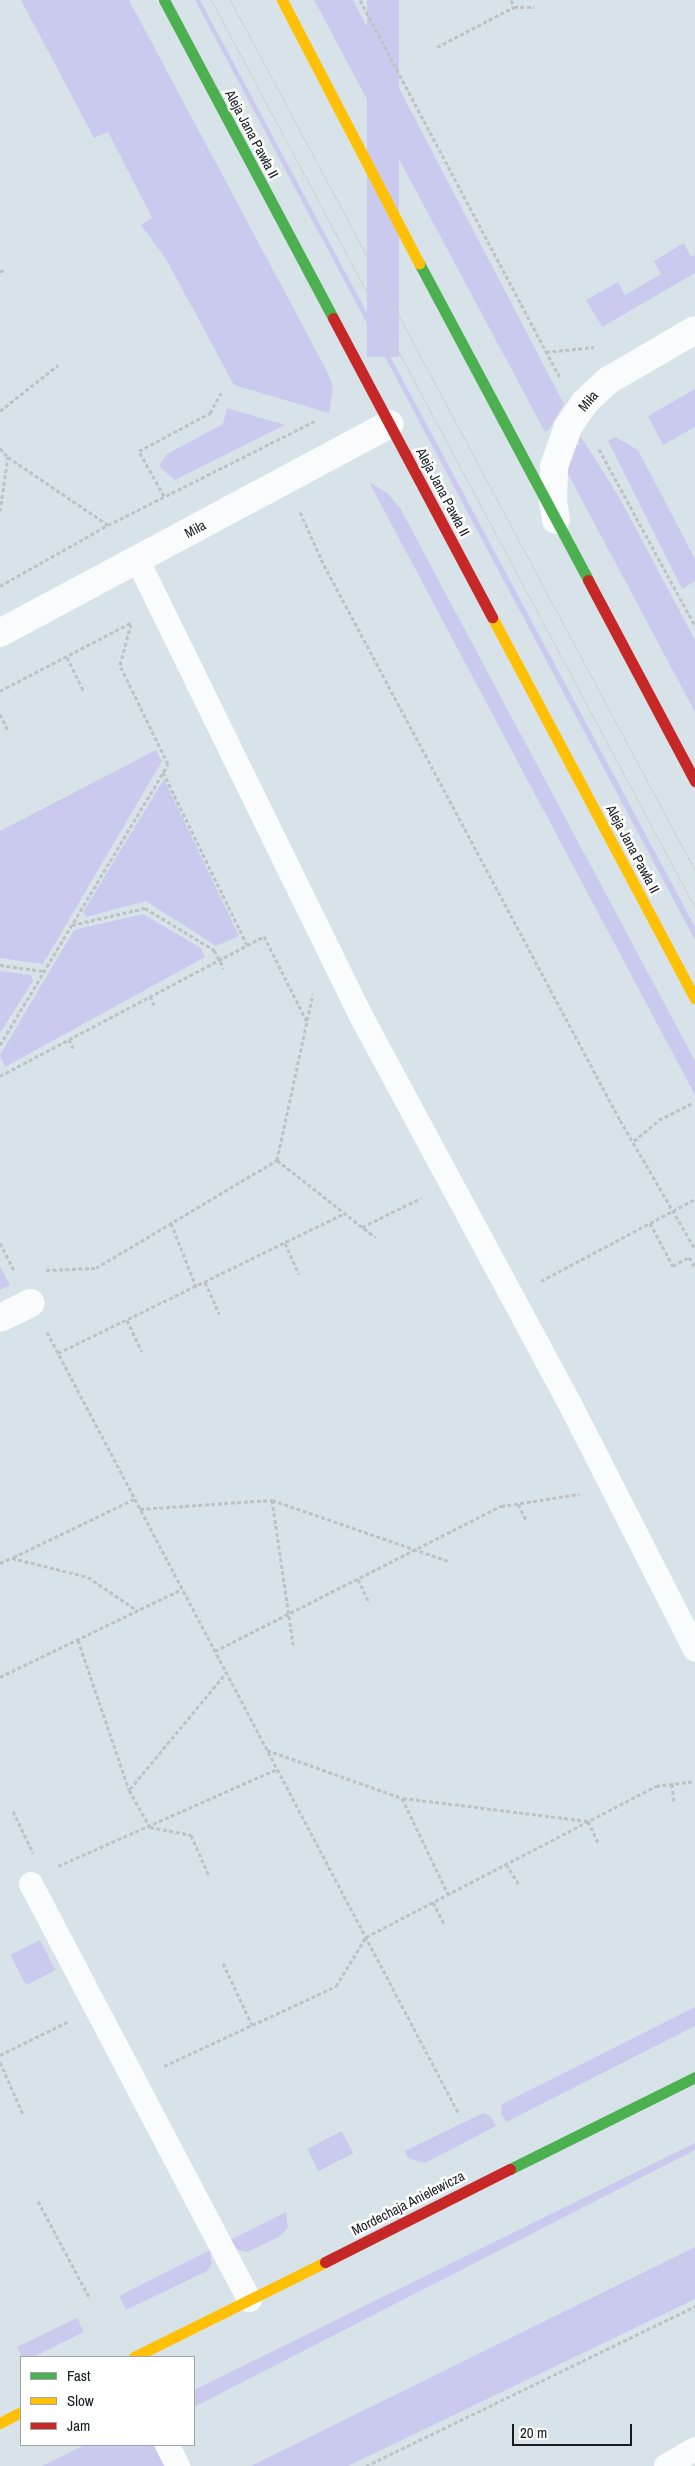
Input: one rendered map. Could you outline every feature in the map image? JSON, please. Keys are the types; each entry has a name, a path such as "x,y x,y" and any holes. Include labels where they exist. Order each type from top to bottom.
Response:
{"main road":[{"name":"Aleja Jana Pawła II","path":"164,0 695,998"},
{"path":"282,0 695,781"},
{"name":"Mordechaja Anielewicza","path":"136,2356 695,2077"},
{"path":"0,2422 20,2412"}],"street":[{"name":"Miła","path":"556,520 553,501 554,466 568,427 584,403 609,380 695,330"},
{"name":"Miła","path":"0,633 138,561 389,424"},
{"path":"0,1318 31,1303"}],"lane":[{"path":"138,561 324,942 614,1489 695,1649"},
{"path":"37,1878 96,2008 248,2300"},
{"path":"168,2446 178,2466"},
{"path":"666,2466 695,2448"}],"path":[{"path":"360,0 566,387"},
{"path":"511,0 514,7"},
{"path":"437,48 514,7 534,7"},
{"path":"0,272 5,269"},
{"path":"0,411 58,364"},
{"path":"164,496 139,452 210,413 221,393"},
{"path":"0,586 108,525 315,421"},
{"path":"596,445 695,626"},
{"path":"0,448 8,458 108,525"},
{"path":"0,511 8,458"},
{"path":"298,508 329,574 620,1120 634,1141 695,1249"},
{"path":"0,1045 168,764 120,665 132,623"},
{"path":"68,657 84,692"},
{"path":"0,714 8,731"},
{"path":"163,772 247,945"},
{"path":"71,925 145,908 214,950 224,968"},
{"path":"0,1076 264,936 307,1023"},
{"path":"42,1271 96,1268 277,1160 324,942"},
{"path":"0,965 43,971"},
{"path":"150,996 154,1005"},
{"path":"69,1039 73,1048"},
{"path":"634,1141 659,1120 691,1104"},
{"path":"277,1160 375,1237"},
{"path":"362,1227 451,1183"},
{"path":"540,1282 695,1199"},
{"path":"58,1353 345,1213"},
{"path":"171,1223 196,1286"},
{"path":"650,1223 673,1266 690,1258 695,1268"},
{"path":"0,1243 459,2114"},
{"path":"286,1243 299,1274"},
{"path":"15,1272 24,1272"},
{"path":"205,1282 219,1314"},
{"path":"127,1320 142,1352"},
{"path":"215,1652 501,1506 614,1489"},
{"path":"0,1563 134,1499"},
{"path":"140,1509 272,1500 448,1561"},
{"path":"272,1500 293,1644"},
{"path":"518,1504 526,1520"},
{"path":"12,1558 88,1576 138,1611"},
{"path":"358,1579 369,1603"},
{"path":"0,1678 182,1589"},
{"path":"78,1640 130,1790 150,1827"},
{"path":"130,1790 226,1673"},
{"path":"267,1750 402,1798 588,1821"},
{"path":"13,1811 37,1878 277,1769"},
{"path":"134,2080 336,1986 366,1937 656,1786 695,1781"},
{"path":"672,1784 674,1802"},
{"path":"402,1798 448,1894"},
{"path":"588,1821 598,1842"},
{"path":"150,1827 191,1835 208,1874"},
{"path":"506,1864 519,1885"},
{"path":"433,1902 444,1924"},
{"path":"223,1963 252,2025"},
{"path":"0,2055 96,2008"},
{"path":"0,2062 23,2114"},
{"path":"38,2201 90,2299"},
{"path":"366,2466 695,2306"}],"shaded area":[{"path":"21,0 129,0 328,373 333,387 329,413 234,385 166,259 141,225 152,218 108,132 94,138"},
{"path":"195,0 200,0 695,927 695,940"},
{"path":"314,0 353,0 564,404 548,431 545,432"},
{"path":"367,0 399,0 399,357 367,357"},
{"path":"684,243 691,257 695,255 695,273 602,327 586,300 618,282 625,295 661,274 654,261"},
{"path":"695,389 695,427 663,445 648,416"},
{"path":"227,408 285,425 175,480 159,466 167,454 223,424"},
{"path":"581,437 619,497 695,640 695,712 567,472 577,445 581,444 578,442"},
{"path":"615,437 638,450 695,559 695,581 682,589 608,441"},
{"path":"369,482 387,493 400,508 695,1061 695,1095"},
{"path":"156,750 162,761 43,964 0,958 0,831"},
{"path":"164,779 239,936 216,946 146,901 86,917 83,912"},
{"path":"143,914 201,948 205,957 5,1067 0,1055 74,930"},
{"path":"0,971 31,975 33,981 0,1033"},
{"path":"0,1267 10,1285 0,1290"},
{"path":"40,1940 55,1970 26,1985 11,1955"},
{"path":"695,2007 695,2026 506,2122 501,2113 502,2104"},
{"path":"483,2113 490,2116 496,2126 425,2163 408,2158 405,2151"},
{"path":"342,2131 353,2153 319,2171 307,2149"},
{"path":"695,2143 695,2150 195,2406 195,2390"},
{"path":"286,2212 288,2228 279,2237 247,2252 235,2249 228,2241"},
{"path":"695,2247 695,2299 348,2466 251,2466"},
{"path":"210,2250 212,2264 207,2271 126,2310 119,2296"},
{"path":"77,2318 84,2332 35,2356 22,2356 17,2347"},
{"path":"83,2446 154,2446 164,2466 42,2466"}],"tram line":[{"path":"211,0 695,908"},
{"path":"230,0 695,871"}],"traffic: fast":[{"path":"164,0 333,318"},
{"path":"419,263 588,580"},
{"path":"510,2169 695,2077"}],"traffic: slow":[{"path":"282,0 419,263"},
{"path":"492,617 695,998"},
{"path":"136,2356 325,2262"},
{"path":"0,2423 20,2413"}],"traffic: jam":[{"path":"333,318 492,617"},
{"path":"588,580 695,781"},
{"path":"325,2262 510,2169"}]}
